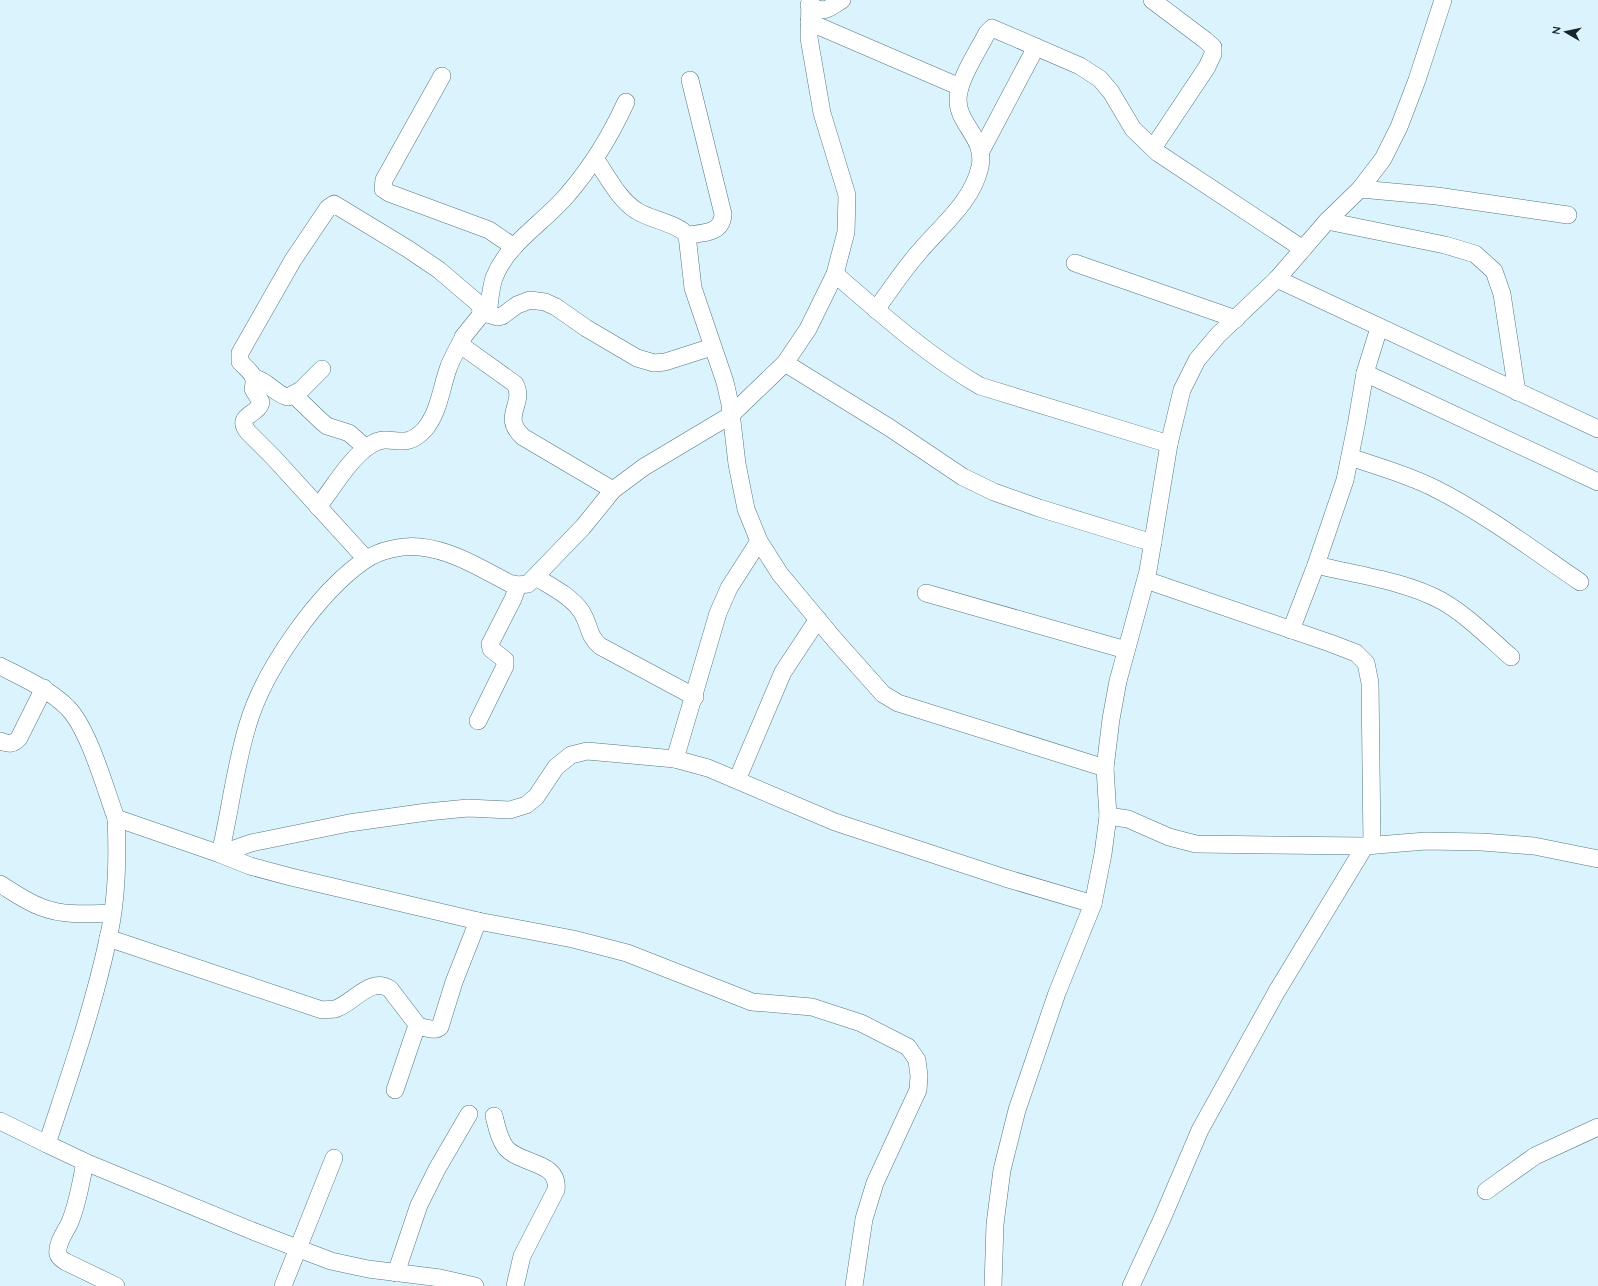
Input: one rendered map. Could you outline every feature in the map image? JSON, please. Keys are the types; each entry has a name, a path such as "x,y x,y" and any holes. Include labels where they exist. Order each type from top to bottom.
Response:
{"street":[{"path":"810,2 818,10 825,11 842,0"},
{"path":"1152,0 1205,40 1212,47 1213,54 1207,67 1153,148"},
{"path":"993,1286 995,1224 1002,1170 1017,1110 1057,993 1093,904 1103,854 1108,816 1105,768 1111,719 1126,650 1146,580 1170,444 1182,390 1197,360 1218,335 1277,279 1327,221 1360,189 1383,160 1399,127 1417,80 1443,0"},
{"path":"220,854 248,724 263,684 281,653 320,603 346,575 366,559 396,547 420,547 449,554 509,583 518,586 528,584 583,527 613,490 644,467 731,415 785,364 808,329 835,274 846,232 847,195 822,113 809,38 810,2"},
{"path":"809,22 960,87"},
{"path":"981,151 974,135 959,110 960,87 987,33 992,28 1080,66 1100,79 1111,92 1133,129 1153,148 1184,171 1304,249"},
{"path":"876,310 920,250 943,227 962,204 974,183 980,167 981,151 1036,47"},
{"path":"442,76 384,180 383,189 389,193 489,230 514,247"},
{"path":"687,236 710,232 718,228 723,220 723,214 690,80"},
{"path":"318,507 354,460 366,448 381,440 390,439 404,442 410,441 424,429 433,416 441,395 447,370 461,342 485,313 495,278 514,247 568,195 596,160 609,138 626,102"},
{"path":"596,160 619,194 636,210 655,221 682,230 687,236 693,288 725,382 730,404 737,464 746,509 759,541 780,574 882,694 898,702 1105,768"},
{"path":"1360,189 1481,201 1568,215"},
{"path":"322,369 294,395 284,397 269,384 255,378 253,374 240,362 239,358 240,353 294,260 328,208 334,204 408,249 439,270 480,304 485,313"},
{"path":"1327,221 1445,245 1474,254 1494,271 1502,294 1518,392"},
{"path":"1075,262 1236,319"},
{"path":"835,274 876,310 955,372 980,386 1170,444"},
{"path":"1277,279 1379,328 1598,429"},
{"path":"485,313 502,316 517,305 530,300 545,302 556,307 586,328 637,358 654,363 665,362 712,347"},
{"path":"1291,630 1316,565 1345,480 1364,373 1379,328"},
{"path":"461,342 465,350 515,384 518,389 518,396 512,420 515,430 523,437 613,490"},
{"path":"785,364 890,428 963,477 994,492 1039,508 1153,543"},
{"path":"1364,373 1598,482"},
{"path":"255,378 253,388 254,393 259,397 260,405 245,418 244,427 366,559"},
{"path":"294,395 320,422 327,426 349,433 366,448"},
{"path":"1350,457 1397,473 1436,489 1500,528 1580,582"},
{"path":"675,760 695,697 718,613 729,588 759,541"},
{"path":"1316,565 1419,591 1442,602 1467,618 1511,657"},
{"path":"536,577 570,600 581,610 592,640 600,646 695,697"},
{"path":"1131,1286 1162,1219 1200,1130 1220,1092 1277,991 1369,845 1370,683 1366,664 1356,653 1146,580"},
{"path":"478,721 505,666 505,660 491,649 490,644 508,611 518,586"},
{"path":"926,593 1126,650"},
{"path":"737,780 783,672 818,619"},
{"path":"0,666 44,688 68,708 83,730 116,818 117,847 112,913 108,938 79,1046 47,1144"},
{"path":"0,741 8,744 15,743 19,738 44,688"},
{"path":"220,854 251,842 348,823 468,808 510,810 526,805 536,797 556,767 570,755 587,751 675,760 708,768 835,822 1004,878 1093,904"},
{"path":"1108,816 1128,819 1169,837 1196,844 1369,845 1426,841 1482,842 1534,846 1598,859"},
{"path":"116,818 257,868 478,921 573,939 627,954 752,1002 819,1009 861,1022 908,1047 917,1060 919,1076 918,1090 876,1183 864,1219 854,1286"},
{"path":"0,884 40,907 55,912 76,914 112,913"},
{"path":"108,938 322,1010 334,1009 369,987 384,985 390,989 419,1027 437,1029 440,1026 454,982 478,921"},
{"path":"395,1090 412,1036 419,1027"},
{"path":"396,1273 419,1205 436,1169 469,1114"},
{"path":"494,1116 501,1139 507,1148 517,1156 548,1169 554,1174 557,1182 556,1190 522,1256 515,1286"},
{"path":"0,1121 85,1162 255,1232 331,1261 396,1273 440,1278 474,1286"},
{"path":"1486,1191 1535,1156 1598,1127"},
{"path":"283,1286 334,1158"},
{"path":"85,1162 77,1202 71,1221 58,1246 58,1254 60,1258 66,1262 116,1286"}]}
